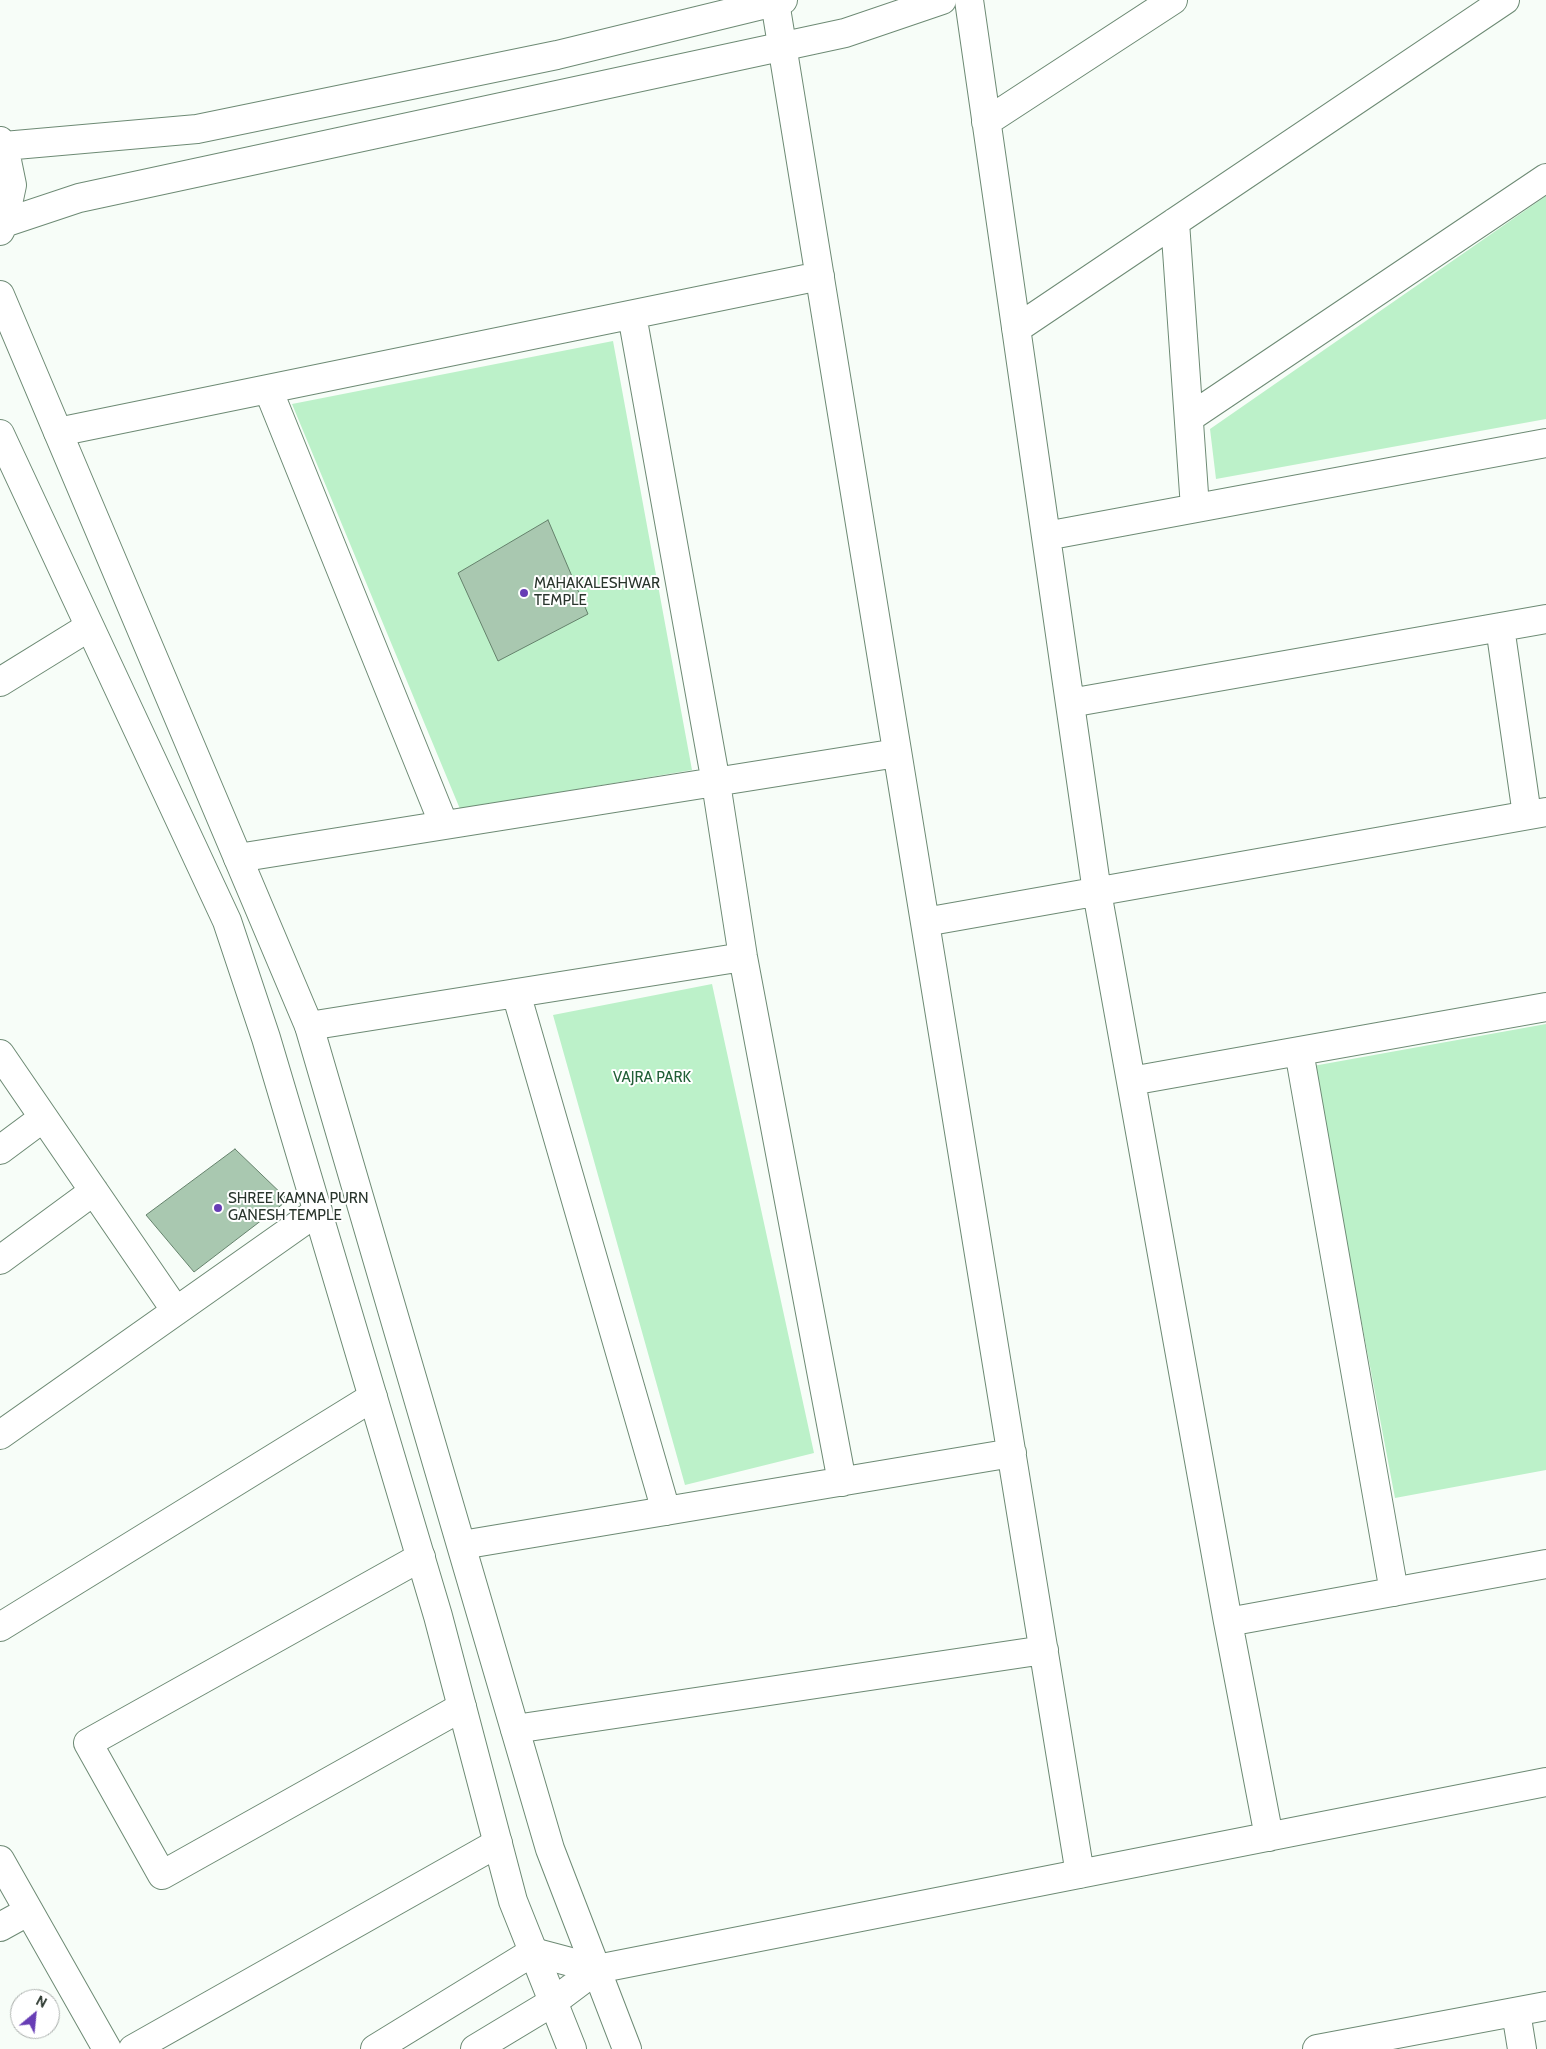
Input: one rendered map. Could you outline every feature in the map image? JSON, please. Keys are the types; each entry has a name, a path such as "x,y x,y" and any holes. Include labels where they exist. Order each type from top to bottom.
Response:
{"street":[{"path":"2,227 79,198 845,33 942,0"},
{"path":"969,0 1097,892 1228,1622 1269,1837"},
{"path":"986,122 1173,0"},
{"path":"1016,329 1505,0"},
{"path":"2,227 12,185 2,144 197,129 558,55 779,1 782,46 1080,1874"},
{"path":"1189,418 1546,178"},
{"path":"1175,222 1196,508"},
{"path":"58,432 820,276"},
{"path":"0,295 309,1026 550,1849 627,2049"},
{"path":"632,315 716,783 743,957 842,1482"},
{"path":"268,389 444,826"},
{"path":"0,434 227,921 266,1038 421,1558 513,1901 572,2049"},
{"path":"1046,536 1546,444"},
{"path":"1070,703 1546,619"},
{"path":"0,682 89,627"},
{"path":"925,922 1537,814 1500,627"},
{"path":"238,858 897,753"},
{"path":"309,1026 743,957"},
{"path":"516,993 666,1511"},
{"path":"1132,1081 1546,1007"},
{"path":"1299,1051 1394,1592"},
{"path":"0,1054 176,1311"},
{"path":"0,1150 44,1118"},
{"path":"0,1260 94,1191"},
{"path":"0,1435 318,1211"},
{"path":"0,1627 373,1397"},
{"path":"462,1545 1012,1453"},
{"path":"421,1558 88,1743 162,1875 462,1707"},
{"path":"1228,1622 1546,1564"},
{"path":"515,1729 1044,1650"},
{"path":"375,2049 533,1952 596,1969 1546,1782"},
{"path":"133,2049 498,1843"},
{"path":"0,1860 107,2049"},
{"path":"0,1927 29,1911"},
{"path":"475,2049 553,2002 596,1969"},
{"path":"1317,2049 1344,2046 1546,2006"},
{"path":"1516,2012 1522,2049"}],"green space":[{"path":"1546,196 1546,419 1216,479 1210,429"},
{"path":"613,341 692,770 460,809 292,404"},
{"name":"VAJRA PARK","path":"712,984 814,1453 685,1485 553,1015"},
{"path":"1546,1024 1546,1470 1395,1498 1313,1066"}],"building":[{"name":"MAHAKALESHWAR TEMPLE","path":"548,520 588,614 498,661 458,573"},
{"name":"SHREE KAMNA PURN GANESH TEMPLE","path":"235,1149 288,1200 194,1272 146,1215"}],"place":[{"name":"MAHAKALESHWAR TEMPLE","path":"524,593"},
{"name":"SHREE KAMNA PURN GANESH TEMPLE","path":"218,1208"}]}
